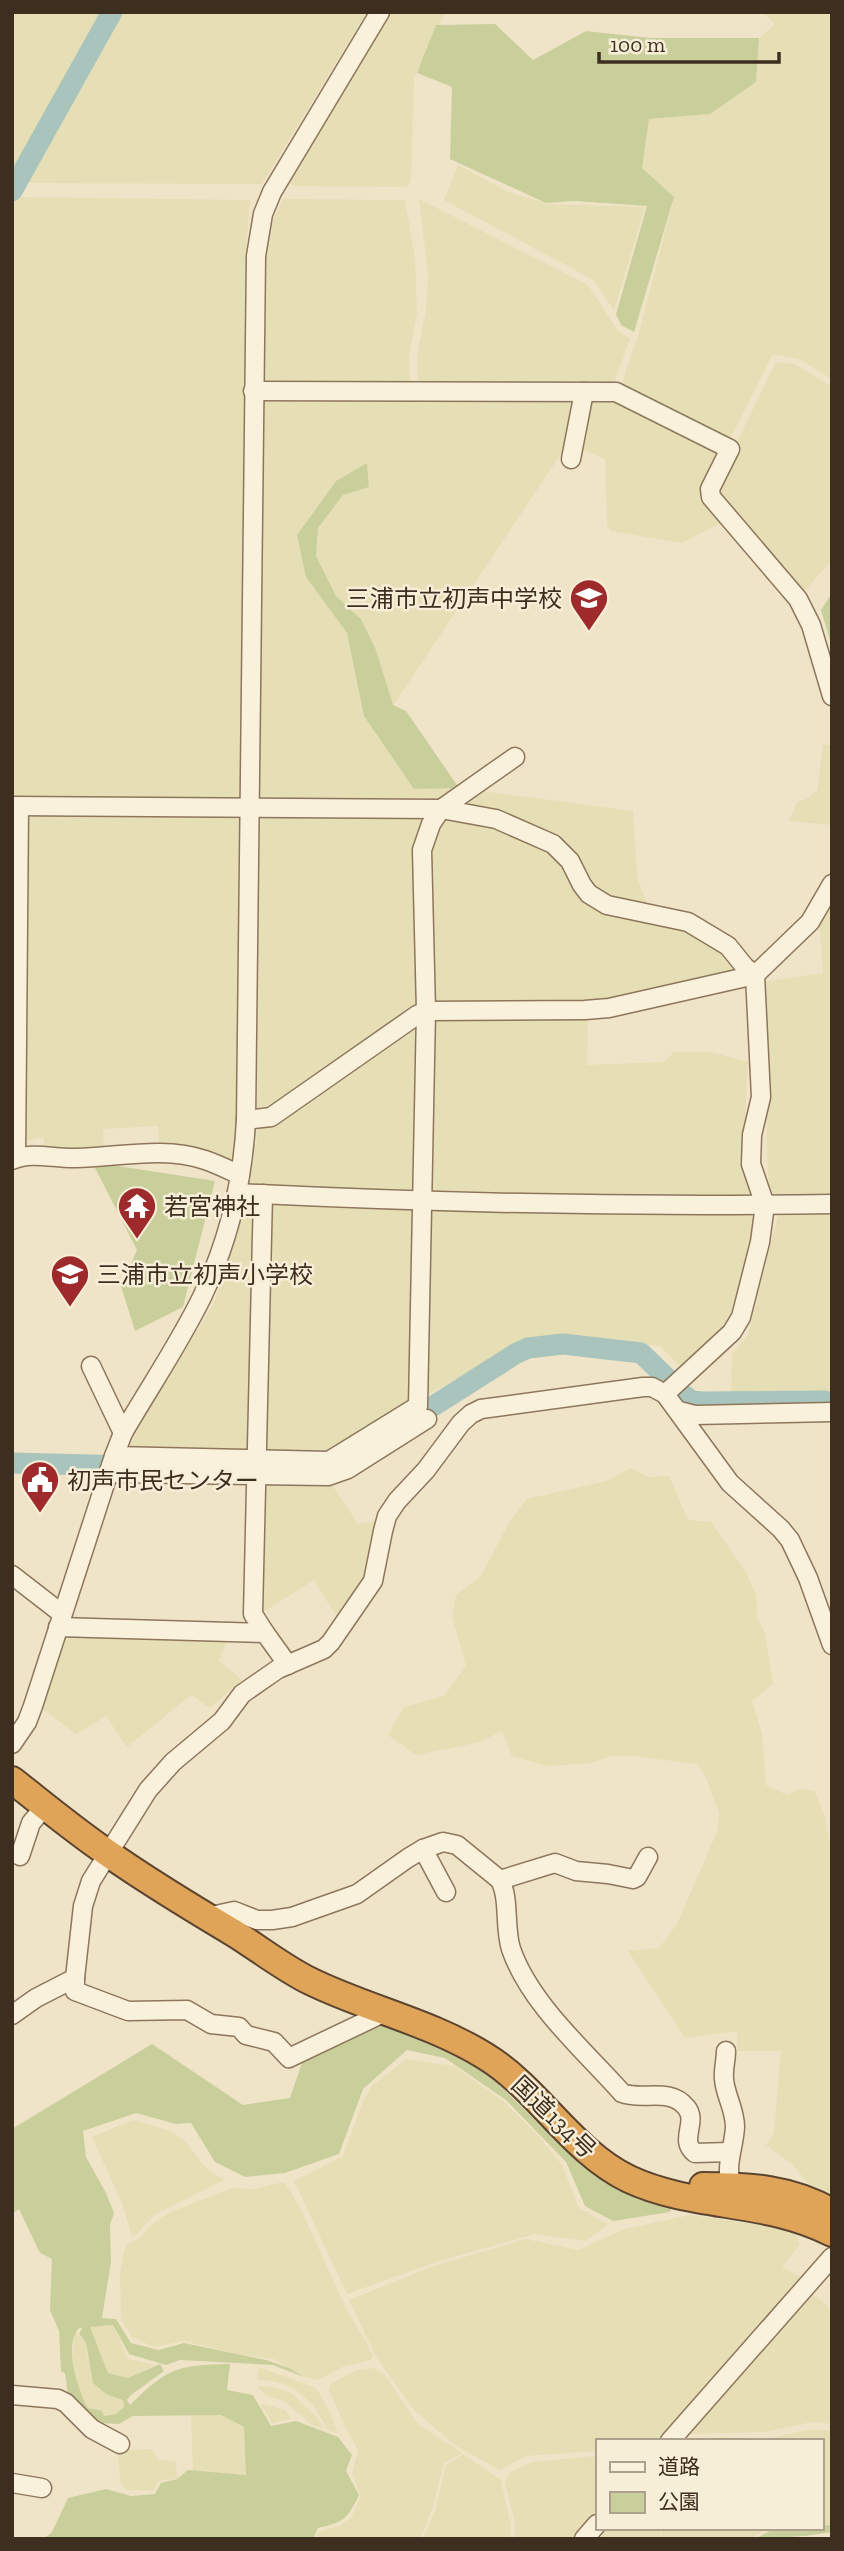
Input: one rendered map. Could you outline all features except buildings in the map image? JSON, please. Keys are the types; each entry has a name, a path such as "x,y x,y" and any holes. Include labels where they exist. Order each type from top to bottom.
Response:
{"highway":[{"name":"国道134号","path":"12,1780 108,1854 307,1980 426,2026 487,2057 524,2088 596,2159 629,2179 688,2198 828,2222"},
{"name":"国道134号","path":"288,1967 349,1990 432,2013 468,2028 496,2046 537,2079 601,2149 628,2165 672,2182 740,2186 804,2205 828,2222"}],"street":[{"path":"12,1744 19,1717 60,1620 123,1433 201,1299 239,1184 246,1119 256,256 263,214 272,191 380,12"},
{"path":"253,391 616,392 730,449 710,489 711,497 797,599 811,625 832,696"},
{"path":"571,459 584,392"},
{"path":"444,1445 423,1413 422,1200 426,1012 422,850 431,824 441,809 515,757"},
{"path":"665,1394 721,1344 741,1317 760,1242 765,1205 751,1164 752,1136 761,1097 755,975 728,946 688,922 607,905 582,885 570,861 553,844 496,819 441,809 251,806 15,807 14,1159 29,1156 75,1158 139,1153 176,1154 204,1159 239,1184 263,1194 422,1200 765,1205 832,1204"},
{"path":"246,1119 271,1117 426,1012 609,1008 755,975 810,922 832,884"},
{"path":"263,1194 253,1614 288,1665"},
{"path":"91,1366 123,1433"},
{"path":"379,2010 375,2017 289,2058 274,2042 246,2035 239,2027 211,2024 187,2010 128,2011 94,2000 75,1991 83,1906 91,1881 161,1773 222,1721 242,1694 288,1665 324,1649 373,1581 387,1516 471,1414 481,1409 643,1387 652,1387 665,1394 730,1483 790,1540 808,1578 832,1645"},
{"path":"679,1411 695,1415 832,1412"},
{"path":"111,1464 257,1468 329,1461 423,1413"},
{"path":"13,1576 60,1620 265,1633"},
{"path":"20,1856 31,1824 45,1806"},
{"path":"207,1917 234,1911 257,1920 292,1917 357,1894 423,1849 443,1842 457,1845 500,1880 505,1888 505,1920 511,1948 535,1996 622,2093 663,2095 677,2099 686,2107 691,2117 688,2148 695,2153 730,2152"},
{"path":"423,1849 446,1892"},
{"path":"500,1880 555,1863 576,1871 633,1879 637,1877 648,1857"},
{"path":"12,2015 36,1998 75,1978"},
{"path":"726,2052 724,2080 734,2112 735,2129 728,2177 740,2186"},
{"path":"672,2439 832,2257"},
{"path":"12,2395 58,2399 92,2429 120,2444"},
{"path":"12,2483 42,2488"},
{"path":"584,2539 596,2525"}],"shaded area":[{"path":"12,12 103,12 12,176"},
{"path":"119,12 367,12 262,184 23,183"},
{"path":"390,12 445,12 414,78 411,181 406,187 293,186 290,182"},
{"path":"756,12 832,12 832,379 799,359 773,354 702,494 724,521 682,543 611,531 607,526 605,459 568,443 393,706 376,650 361,619 336,596 316,556 318,528 343,494 369,487 367,463 336,481 297,535 306,577 347,633 364,716 459,788 633,811 637,877 653,919 669,922 712,940 743,972 588,1005 587,1065 664,1062 674,1052 711,1052 748,1062 743,1155 755,1199 757,1219 733,1318 724,1332 682,1368 660,1346 553,1335 519,1344 320,1455 127,1451 155,1398 213,1305 245,1210 257,1139 260,396 617,397 638,336 674,198 642,168 649,119 709,114 756,82 759,38 775,24 764,14"},
{"path":"458,165 511,193 549,204 645,207 614,311 594,280 444,200"},
{"path":"12,197 250,200 246,249 240,801 12,800"},
{"path":"283,199 405,200 415,258 417,314 409,353 410,385 260,385 265,249 273,220"},
{"path":"419,199 588,285 618,331 630,339 613,386 418,385 417,355 426,311 428,275"},
{"path":"776,362 795,364 832,387 832,560 800,596 714,489"},
{"path":"823,744 832,746 832,825 789,821 798,801 805,800 817,791"},
{"path":"27,812 241,812 238,1119 234,1163 159,1148 158,1126 103,1129 104,1149 46,1151 43,1137 22,1142"},
{"path":"832,894 832,1198 769,1201 762,982 823,973 819,917"},
{"path":"832,1214 832,1393 731,1396 732,1354 748,1335 778,1215"},
{"path":"630,1468 649,1477 669,1476 688,1520 711,1522 746,1572 756,1595 757,1616 765,1634 773,1684 752,1701 762,1734 766,1785 787,1795 800,1789 815,1791 825,1817 832,1854 832,2199 814,2191 793,2165 766,2145 774,2133 781,2051 737,2051 737,2031 685,2038 628,1951 659,1948 677,1924 717,1832 719,1813 704,1773 696,1764 634,1756 611,1756 591,1763 547,1766 512,1756 502,1731 480,1742 416,1755 388,1735 404,1707 444,1696 466,1666 452,1616 456,1595 481,1576 510,1521 527,1499 607,1481"},
{"path":"263,1482 330,1482 358,1524 384,1520 372,1577 340,1622 314,1580 260,1614"},
{"path":"64,1635 228,1639 219,1661 242,1680 210,1708 191,1695 127,1747 106,1716 76,1734 42,1708"},
{"path":"406,2059 454,2066 503,2101 534,2131 562,2165 579,2208 608,2224 586,2241 535,2234 436,2262 347,2294 294,2181 343,2156 363,2101 372,2086"},
{"path":"133,2120 171,2131 186,2142 205,2167 224,2180 154,2215 132,2236 122,2203 92,2137"},
{"path":"284,2183 290,2190 302,2212 344,2304 373,2355 371,2360 342,2367 318,2380 304,2377 274,2359 237,2354 184,2341 154,2347 132,2337 121,2320 120,2273 124,2250 129,2243 140,2238 151,2225 168,2213 232,2188 254,2189"},
{"path":"690,2215 767,2226 795,2233 800,2244 782,2267 807,2280 666,2437 658,2439 596,2439 596,2451 526,2456 500,2470 456,2446 414,2410 376,2357 349,2300 434,2266 526,2239 578,2250 625,2229"},
{"path":"810,2292 827,2305 831,2312 832,2424 812,2422 764,2432 685,2434"},
{"path":"113,2325 128,2359 155,2365 128,2378 108,2373 89,2327"},
{"path":"75,2332 86,2343 87,2356 106,2394 123,2399 124,2407 116,2414 103,2416 88,2407 78,2391 72,2356"},
{"path":"259,2367 316,2388 330,2412 338,2434 328,2430 314,2406 295,2389 277,2382 257,2379"},
{"path":"373,2368 384,2374 418,2424 462,2453 444,2463 433,2507 420,2539 315,2539 318,2532 339,2526 351,2518 361,2496 352,2474 358,2450 329,2390 331,2384 358,2370"},
{"path":"257,2386 274,2387 291,2393 315,2415 324,2428 312,2425 284,2401 266,2396"},
{"path":"260,2403 285,2410 291,2419 272,2423"},
{"path":"191,2415 221,2415 244,2427 247,2475 193,2471"},
{"path":"808,2430 832,2430 832,2524 823,2524 823,2439 766,2439"},
{"path":"722,2437 748,2439 707,2439"},
{"path":"151,2449 159,2460 175,2461 178,2478 159,2481 153,2491 126,2490 119,2481 117,2451"},
{"path":"463,2454 501,2480 511,2528 510,2539 423,2539 436,2508 446,2465"},
{"path":"596,2456 596,2517 577,2539 515,2539 515,2522 505,2482 510,2472 532,2462"},
{"path":"598,2530 660,2530 661,2539 590,2539"},
{"path":"661,2530 766,2530 751,2539 662,2539"}],"green space":[{"path":"495,24 533,60 586,31 650,38 759,38 756,82 710,114 649,119 642,168 674,197 634,332 621,325 616,314 647,206 574,201 546,203 450,159 452,87 417,73 436,25"},
{"path":"367,463 369,487 343,495 318,528 316,556 336,596 361,619 376,650 393,705 406,711 459,788 414,789 364,716 347,633 306,577 297,535 336,481"},
{"path":"832,593 832,638 830,640 821,610"},
{"path":"92,1162 215,1181 183,1307 135,1331 121,1286 137,1250"},
{"path":"374,2021 424,2034 481,2067 577,2161 620,2188 673,2204 670,2212 613,2221 585,2206 566,2162 506,2100 445,2058 407,2050 363,2089 339,2154 285,2173 245,2177 215,2162 191,2123 176,2124 136,2113 83,2131 86,2157 114,2213 110,2225 111,2262 102,2318 116,2319 131,2343 159,2350 184,2343 266,2360 304,2377 273,2365 180,2360 166,2365 129,2354 113,2325 90,2327 108,2373 128,2378 160,2364 164,2371 131,2395 127,2400 130,2405 154,2383 174,2371 197,2366 230,2364 227,2390 253,2395 271,2426 296,2421 338,2437 352,2455 346,2471 359,2495 344,2519 318,2528 313,2539 44,2539 52,2532 68,2498 106,2489 131,2496 155,2494 161,2483 177,2479 188,2470 246,2475 244,2427 221,2415 133,2416 119,2424 101,2423 81,2415 68,2395 65,2373 61,2371 59,2331 50,2310 52,2259 40,2253 19,2209 12,2214 12,2129 152,2044 243,2105 290,2098 305,2054 367,2032","holes":["79,2328 82,2328 79,2334 86,2343 93,2383 106,2394 123,2400 124,2407 116,2414 104,2416 102,2411 88,2408 80,2390 72,2346 74,2336"]},
{"path":"823,2525 832,2525 832,2532 755,2539 771,2530 823,2530"}],"waterway":[{"path":"12,191 112,12"},
{"path":"402,1426 528,1348 563,1344 641,1353 670,1381"},
{"path":"685,1396 692,1401 702,1402 825,1401"},
{"path":"827,1404 825,1401 832,1401"},
{"path":"12,1463 131,1466"}],"place":[{"name":"三浦市立初声中学校","path":"589,632"},
{"name":"若宮神社","path":"137,1240"},
{"name":"三浦市立初声小学校","path":"70,1308"},
{"name":"初声市民センター","path":"40,1514"}]}
